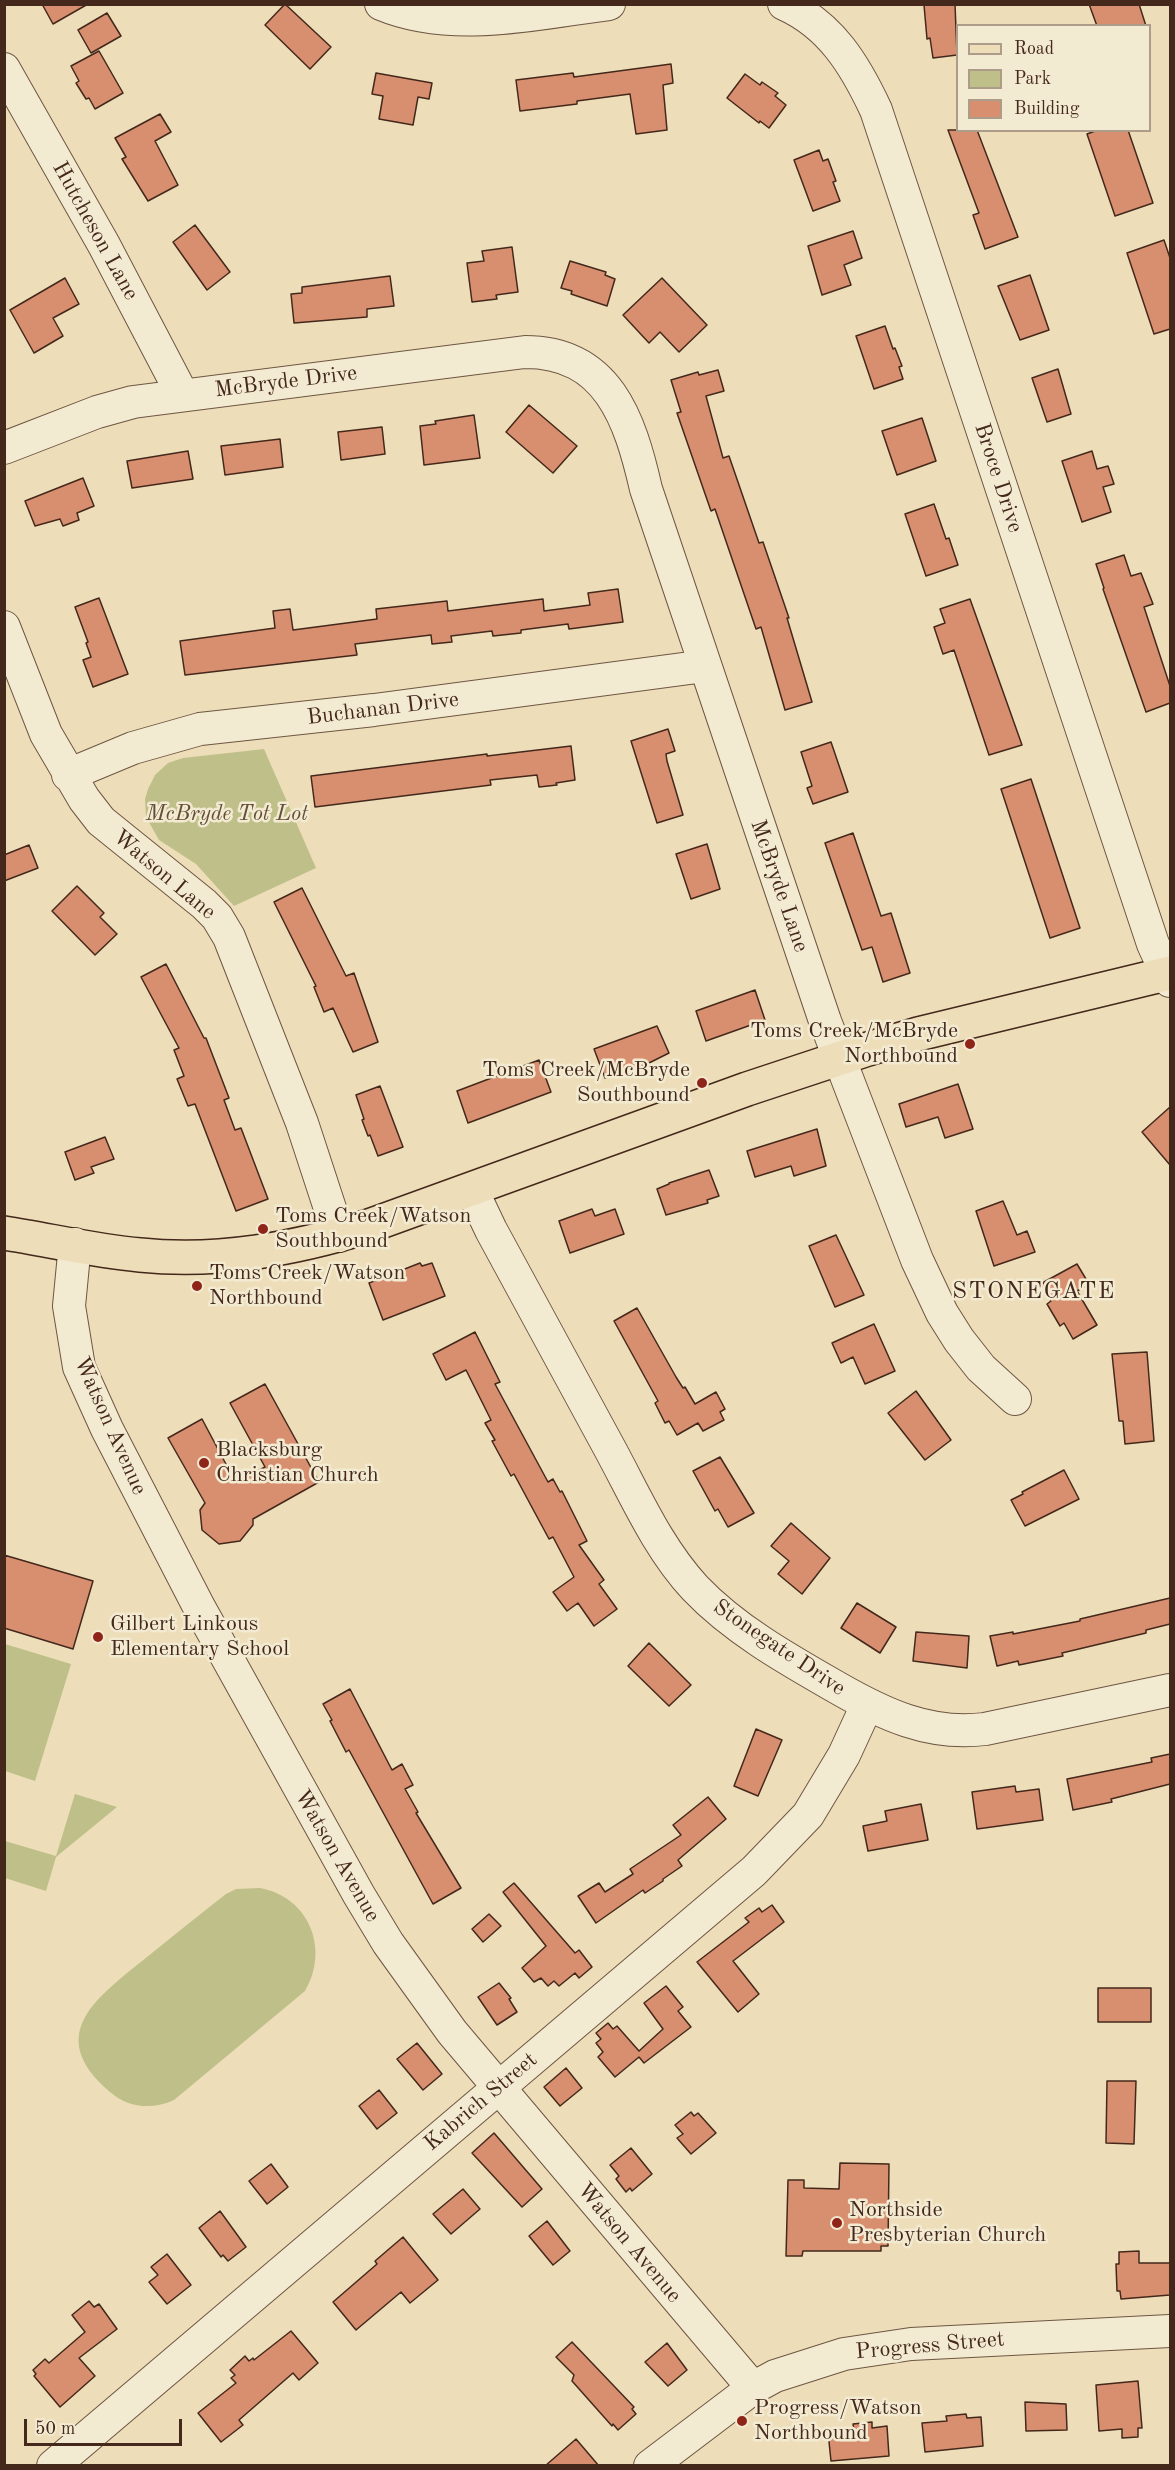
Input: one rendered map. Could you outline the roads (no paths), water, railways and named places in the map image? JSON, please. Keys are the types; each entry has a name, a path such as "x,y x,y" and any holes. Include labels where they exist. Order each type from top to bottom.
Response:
{"main road":[{"path":"4,1233 138,1255 197,1258 267,1251 339,1236 747,1089 840,1058 918,1034 1169,976"}],"street":[{"path":"381,4 406,14 445,20 485,20 609,4"},
{"name":"Broce Drive","path":"784,4 826,15 837,43 853,65 879,118 1154,945 1169,976"},
{"name":"Hutcheson Lane","path":"4,69 104,245 182,394"},
{"name":"McBryde Drive","path":"4,448 97,412 133,402 182,394 525,352 546,352 574,361"},
{"name":"McBryde Lane","path":"574,361 603,383 628,429 705,666 814,987 917,1260 942,1313 958,1340 981,1368 1015,1399"},
{"name":"Watson Lane","path":"4,627 39,717 68,775 101,821 204,904 217,917 229,937 302,1124 339,1236"},
{"name":"Buchanan Drive","path":"68,775 142,744 200,729 374,710 705,666"},
{"name":"Stonegate Drive","path":"471,1190 490,1230 658,1538 680,1569 716,1608 739,1625 812,1674 867,1705 908,1723 935,1729 968,1732 1011,1725 1170,1690"},
{"name":"Watson Avenue","path":"75,1244 69,1306 79,1367 107,1429 248,1698 364,1905 423,1995 498,2088 753,2388"},
{"name":"Kabrich Street","path":"58,2459 754,1871 808,1815 844,1755 867,1705"},
{"name":"Progress Street","path":"650,2466 753,2388 775,2376 821,2360 886,2347 1170,2331"}],"place":[{"name":"Toms Creek/McBryde Northbound","path":"970,1044"},
{"name":"Toms Creek/McBryde Southbound","path":"702,1083"},
{"name":"Toms Creek/Watson Southbound","path":"263,1229"},
{"name":"Toms Creek/Watson Northbound","path":"197,1286"},
{"name":"Blacksburg Christian Church","path":"204,1463"},
{"name":"Gilbert Linkous Elementary School","path":"98,1637"},
{"name":"Northside Presbyterian Church","path":"837,2223"},
{"name":"Progress/Watson Northbound","path":"742,2421"}],"district":[{"name":"STONEGATE","path":"1034,1292"}],"park label":[{"name":"McBryde Tot Lot","path":"227,814"}]}
